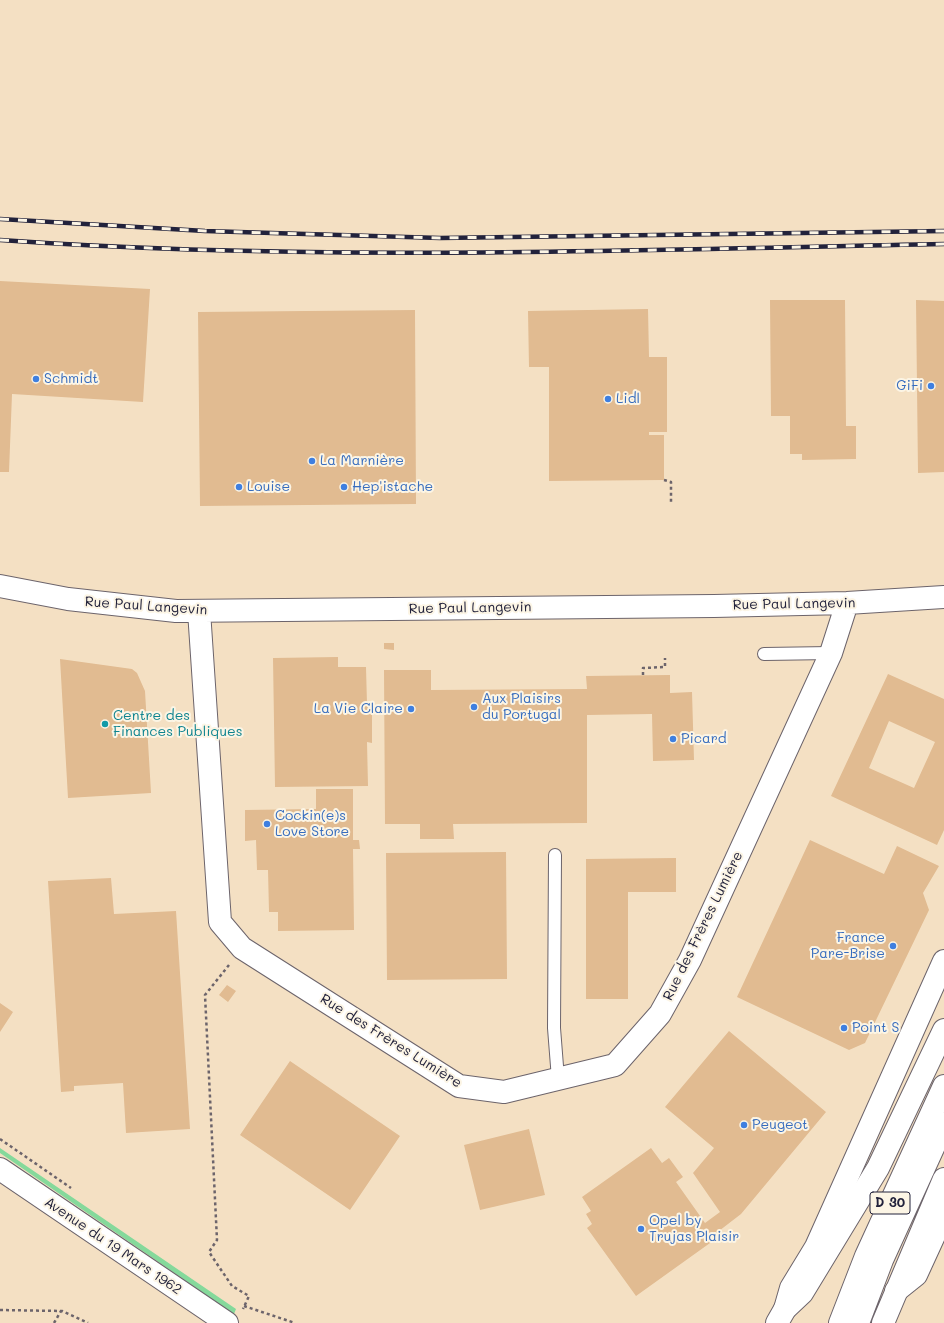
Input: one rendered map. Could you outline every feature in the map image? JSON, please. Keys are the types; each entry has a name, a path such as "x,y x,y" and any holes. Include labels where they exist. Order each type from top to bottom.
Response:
{"street":[{"name":"Rue Paul Langevin","path":"0,586 68,599 176,611 847,603 943,597"},
{"name":"Rue des Frères Lumière","path":"199,611 220,922 242,948 459,1086 504,1092 615,1065 660,1014 690,960 830,653 847,603"},
{"path":"781,1316 791,1288 816,1247 944,961"},
{"path":"781,1316 802,1293 878,1168 944,1030"},
{"name":"D 30","path":"840,1323 866,1256 944,1086"},
{"name":"D 30","path":"858,1323 882,1260 944,1124"},
{"name":"Avenue du 19 Mars 1962","path":"0,1168 233,1318"},
{"path":"883,1323 944,1179"},
{"path":"896,1291 916,1275 944,1214"}],"lane":[{"path":"764,654 830,653"},
{"path":"555,855 554,1028 558,1079"}],"path":[{"path":"664,480 671,482 671,503"},
{"path":"643,675 643,668 665,667 665,658"},
{"path":"233,1318 244,1306 249,1296 232,1286 209,1252 217,1240 205,995 242,948"},
{"path":"0,1139 76,1191"},
{"path":"237,1302 244,1306 294,1323"},
{"path":"0,1310 62,1311 88,1323"},
{"path":"54,1323 62,1311"}],"green space":[{"path":"0,1148 236,1309 234,1314 0,1153"}],"building":[{"path":"0,281 150,289 143,402 12,394 9,472 0,472"},
{"path":"770,300 845,300 846,426 856,426 856,459 802,460 802,454 790,454 790,416 771,416"},
{"name":"GiFi","path":"916,300 944,301 944,472 918,473"},
{"name":"Lidl","path":"648,309 649,357 667,357 667,432 649,432 649,435 664,435 664,480 549,481 549,367 529,367 528,311"},
{"path":"415,310 416,504 200,506 198,312"},
{"path":"384,643 394,643 394,650 384,649"},
{"path":"338,657 338,667 366,667 367,704 372,704 372,743 367,742 368,786 275,787 273,658"},
{"name":"Centre des Finances Publiques","path":"60,659 132,669 137,673 145,691 151,793 68,798"},
{"path":"384,670 431,670 431,690 587,689 586,676 670,675 670,693 692,692 694,760 653,761 652,714 587,715 587,823 453,824 454,839 420,839 420,824 385,824"},
{"path":"888,674 944,699 944,830 937,845 831,796","holes":["889,721 935,742 914,788 869,768"]},
{"path":"316,789 353,789 353,840 359,840 360,849 353,849 354,930 278,931 278,912 269,912 268,870 257,870 256,840 245,841 245,810 316,809"},
{"path":"810,840 884,874 897,846 939,866 923,893 929,910 865,1043 849,1050 737,997"},
{"path":"506,852 507,979 387,980 386,853"},
{"path":"676,858 676,892 628,892 628,999 586,999 586,859"},
{"path":"111,878 114,914 176,911 190,1129 126,1133 123,1083 74,1086 74,1091 61,1092 48,881"},
{"path":"227,985 236,991 228,1002 219,995"},
{"path":"0,1003 13,1012 0,1032"},
{"path":"729,1031 826,1112 741,1214 715,1234 717,1238 636,1296 587,1228 592,1224 586,1214 591,1211 582,1197 651,1148 662,1163 669,1158 683,1177 676,1182 705,1223 720,1212 693,1173 714,1148 665,1107"},
{"path":"290,1061 400,1136 350,1210 240,1135"},
{"path":"529,1129 545,1195 480,1210 464,1145"}],"railway":[{"path":"0,219 205,231 440,238 944,231"},
{"path":"0,240 118,247 354,253 590,251 944,244"}],"place":[{"name":"Schmidt","path":"36,379"},
{"name":"GiFi","path":"931,386"},
{"name":"Lidl","path":"608,399"},
{"name":"La Marnière","path":"312,461"},
{"name":"Louise","path":"239,487"},
{"name":"Hep'istache","path":"344,487"},
{"name":"Aux Plaisirs du Portugal","path":"474,707"},
{"name":"La Vie Claire","path":"411,709"},
{"name":"Centre des Finances Publiques","path":"105,724"},
{"name":"Picard","path":"673,739"},
{"name":"Cockin(e)s Love Store","path":"267,824"},
{"name":"France Pare-Brise","path":"893,946"},
{"name":"Point S","path":"844,1028"},
{"name":"Peugeot","path":"744,1125"},
{"name":"Opel by Trujas Plaisir","path":"641,1229"}]}
